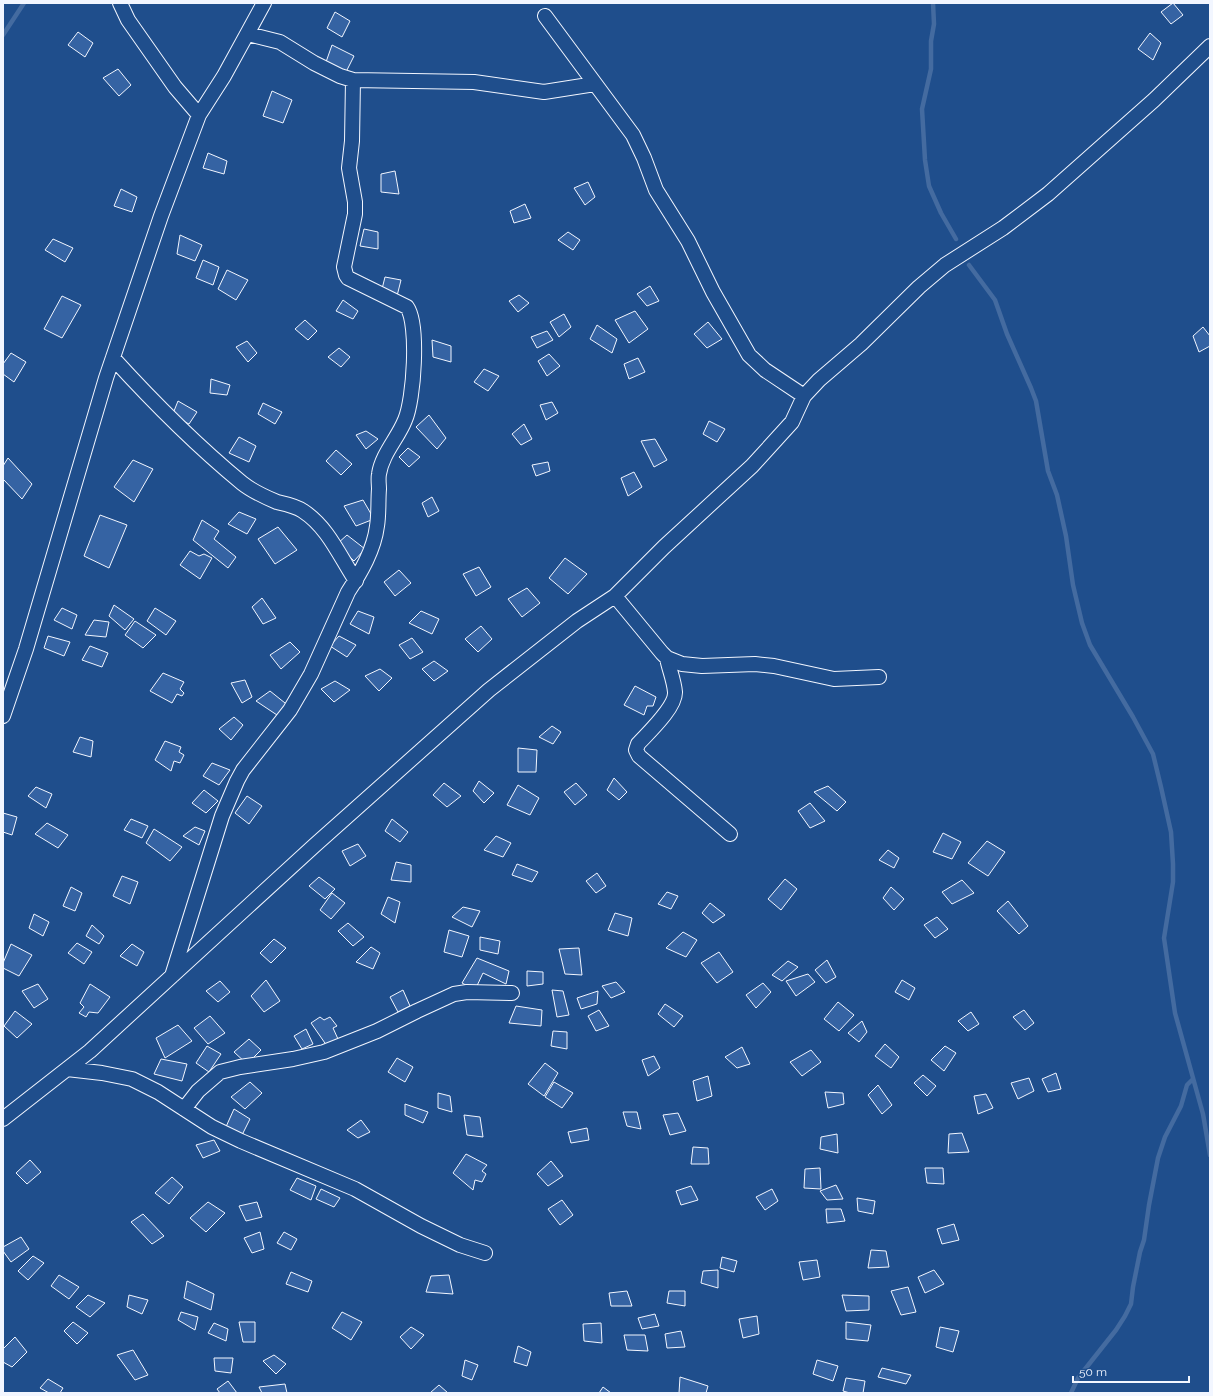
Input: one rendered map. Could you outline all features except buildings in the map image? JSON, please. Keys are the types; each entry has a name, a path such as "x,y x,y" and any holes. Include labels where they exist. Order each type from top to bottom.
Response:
{"street":[{"path":"120,3 128,20 175,87 199,115"},
{"path":"3,716 26,649 113,358 161,216 199,115 224,76 264,3"},
{"path":"545,16 632,135 644,158 656,190 688,241 713,292 749,356 765,370 804,396"},
{"path":"248,34 280,42 340,76 353,80 474,82 544,92 595,84"},
{"path":"3,1119 90,1051 315,845 489,690 578,621 615,596 664,547 752,466 792,422 804,396 819,380 861,344 945,265 1003,228 1048,194 1154,100 1210,46"},
{"path":"172,977 222,816 237,780 243,770 290,710 311,674 348,592 356,581 371,550 377,526 379,474 383,460 406,419 410,402 413,382 414,347 411,313 407,307 348,278 344,271 355,214 355,202 349,168 352,141 353,80"},
{"path":"113,358 169,416 244,484 276,501 302,510 315,520 324,530 356,581"},
{"path":"615,596 662,653 667,658 682,664 702,666 755,664 774,666 834,679 879,677"},
{"path":"667,658 675,692 674,700 669,709 638,744 636,750 639,756 730,834"},
{"path":"184,1110 198,1092 220,1072 324,1052 377,1031 454,994 467,992 512,993"},
{"path":"67,1069 102,1073 132,1079 158,1092 212,1127 241,1141 355,1189 421,1226 460,1245 485,1253"}],"waterway":[{"path":"3,35 24,3"},
{"path":"933,3 934,24 931,41 931,69 922,109 925,160 929,186 941,213 956,239"},
{"path":"969,265 995,300 1007,334 1036,401 1048,471 1057,495 1066,536 1073,585 1082,623 1090,645 1153,754 1171,832 1173,864 1173,882 1164,938 1175,1013 1203,1114 1210,1155"},
{"path":"1071,1393 1078,1378 1116,1330 1131,1304 1158,1158 1165,1137 1181,1106 1187,1085 1193,1079"}]}
